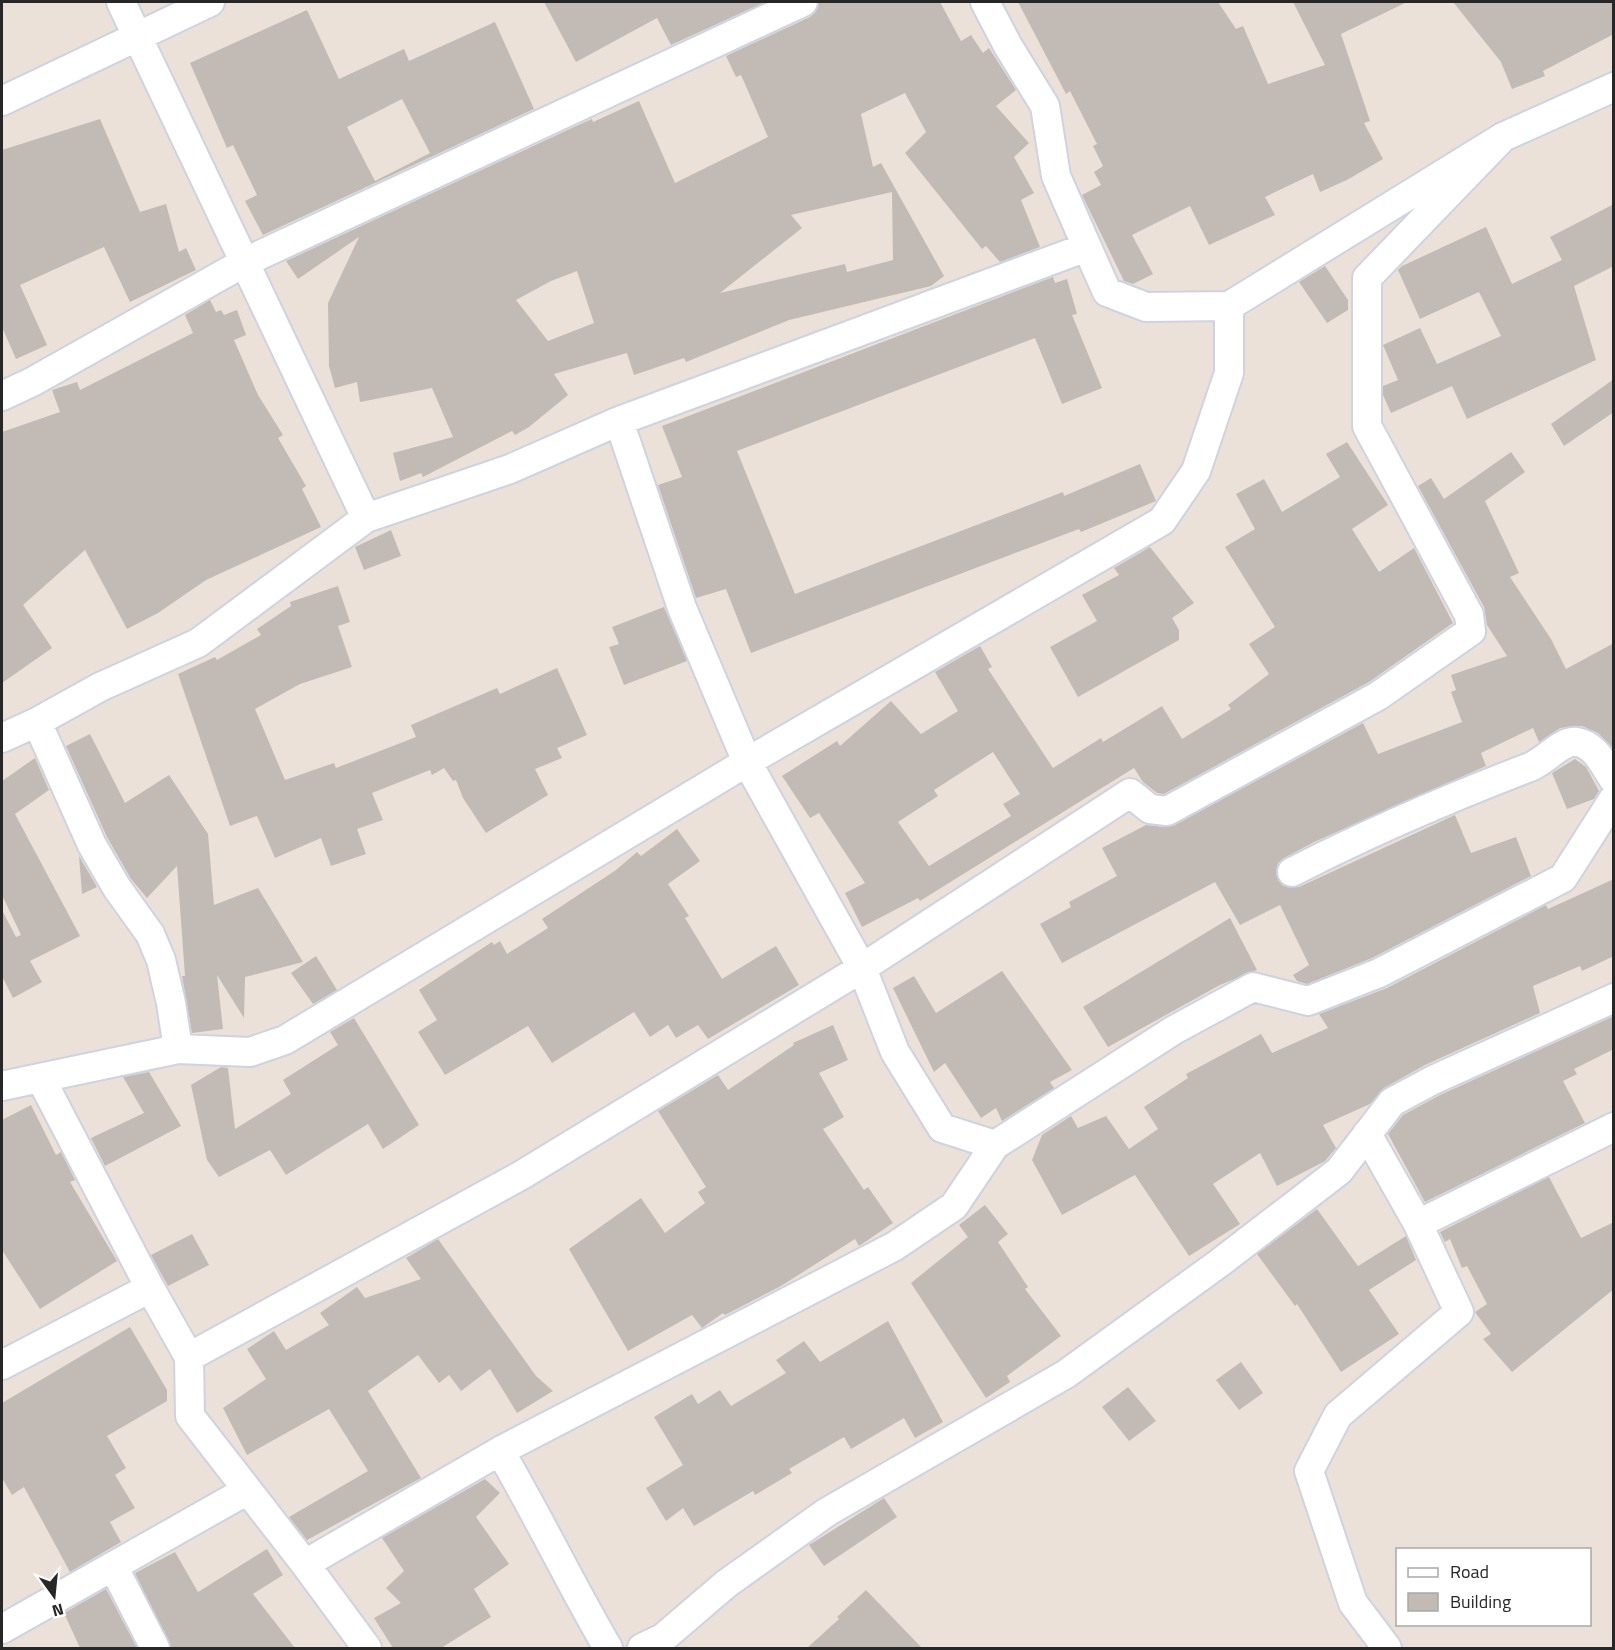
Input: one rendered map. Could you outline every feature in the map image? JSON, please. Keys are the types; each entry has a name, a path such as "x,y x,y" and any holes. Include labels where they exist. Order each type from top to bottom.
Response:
{"street":[{"path":"121,2 366,518"},
{"path":"2,101 210,2"},
{"path":"2,396 32,382 245,262 803,2"},
{"path":"985,2 1008,46 1045,106 1056,176 1107,292 1146,307 1229,306 1503,137 1614,87"},
{"path":"189,1357 520,1176 862,968 1130,793 1149,809 1167,811 1378,696 1470,631 1469,615 1367,426 1366,278 1503,137"},
{"path":"2,738 37,722 100,687 198,643 366,518 510,469 619,421 1087,247"},
{"path":"2,1086 178,1049 250,1052 285,1040 747,762 1161,521 1196,471 1229,373 1229,306"},
{"path":"619,421 682,608 747,762 862,968 895,1052 942,1128 995,1145"},
{"path":"37,722 92,845 117,888 150,934 166,982 178,1049"},
{"path":"1292,872 1430,805 1545,761 1562,744 1575,742 1587,745 1594,751 1614,780"},
{"path":"305,1564 500,1451 895,1246 954,1206 995,1145 1174,1030 1253,987 1308,1001 1379,973 1563,878 1614,798"},
{"path":"642,1648 663,1638 726,1584 827,1512 1066,1374 1339,1171 1392,1102 1433,1080 1614,998"},
{"path":"41,1079 150,1288 189,1357 190,1416 367,1648"},
{"path":"1418,1224 1614,1127"},
{"path":"1367,1134 1418,1224 1460,1312 1338,1416 1309,1471 1353,1603 1387,1648"},
{"path":"2,1365 150,1288"},
{"path":"500,1451 561,1567 608,1648"},
{"path":"2,1629 246,1491"},
{"path":"113,1566 155,1648"}],"building":[{"path":"544,2 765,2 671,45 657,18 576,62"},
{"path":"819,2 940,2 961,41 971,35 983,53 989,48 1016,90 996,106 1029,143 1014,157 1034,193 1021,200 1040,247 1000,262 986,246 982,249 905,153 926,132 905,93 861,114 873,167 881,163 944,276 931,286 789,320 686,362 684,358 634,375 627,353 554,374 568,395 529,427 515,435 512,431 423,477 421,473 400,481 393,453 453,437 432,388 360,402 357,382 335,388 329,366 328,303 359,237 298,279 286,261 574,127 592,119 593,122 639,101 675,183 768,137 741,75 736,77 726,56 815,13","holes":["892,192 893,260 847,272 845,264 720,293 802,228 791,215","577,271 594,323 548,341 516,300 551,281"]},
{"path":"1018,2 1218,2 1236,29 1243,26 1268,84 1325,65 1293,2 1407,2 1341,34 1370,121 1364,123 1383,159 1347,180 1320,192 1313,174 1265,197 1275,215 1209,245 1190,206 1132,235 1153,274 1133,284 1124,281 1082,195 1101,185 1094,172 1103,166 1093,146 1097,144 1070,91 1066,94"},
{"path":"1453,2 1614,2 1614,34 1543,71 1545,76 1512,89 1501,62"},
{"path":"307,10 339,79 404,49 409,61 495,22 534,109 263,235 245,201 257,195 233,145 227,148 190,63","holes":["402,99 430,153 375,181 347,127"]},
{"path":"100,119 140,212 166,204 179,252 186,248 196,270 130,302 104,247 20,285 47,345 16,359 2,327 2,150"},
{"path":"1614,204 1614,266 1574,286 1596,360 1467,419 1452,386 1391,413 1383,395 1383,386 1398,380 1383,345 1420,328 1437,364 1501,336 1479,292 1420,319 1398,270 1402,266 1486,227 1512,284 1562,260 1550,237"},
{"path":"1325,266 1348,300 1348,310 1327,323 1299,282"},
{"path":"1053,277 1055,283 1067,279 1077,314 1072,315 1102,388 1062,404 1035,338 737,451 795,594 1063,492 1064,496 1140,464 1156,501 1081,532 1079,529 751,653 726,589 696,598 658,485 682,477 662,426"},
{"path":"210,300 216,312 221,310 224,315 237,310 246,335 234,340 258,395 283,435 278,438 306,486 302,489 321,527 206,580 158,613 127,629 85,550 23,605 52,648 2,683 2,432 60,412 52,390 77,382 80,390 193,333 185,315"},
{"path":"1614,379 1614,412 1564,446 1551,424"},
{"path":"1347,442 1388,505 1352,529 1379,572 1414,548 1453,623 1369,682 1164,794 1157,793 1143,782 1134,768 920,901 918,898 862,927 845,893 865,883 819,813 810,818 782,776 837,741 840,746 891,701 921,734 958,711 935,672 980,646 992,667 988,669 1053,768 1101,738 1103,742 1162,706 1182,739 1231,709 1228,705 1269,674 1249,644 1275,627 1225,547 1255,529 1236,494 1264,479 1282,512 1340,477 1326,454","holes":["993,752 1020,794 1003,804 1011,816 929,866 898,822 938,796 934,790"]},
{"path":"1511,452 1525,472 1485,501 1519,573 1510,577 1551,639 1566,669 1614,643 1614,749 1598,733 1582,726 1560,728 1539,742 1533,728 1481,753 1486,766 1314,842 1284,858 1278,863 1276,872 1283,886 1299,887 1455,815 1471,853 1516,837 1531,876 1372,958 1307,984 1297,981 1293,975 1309,965 1280,905 1240,925 1215,882 1062,963 1040,924 1071,907 1069,902 1117,876 1102,848 1146,825 1165,827 1175,825 1363,723 1378,754 1462,722 1451,692 1456,690 1451,675 1507,656 1487,625 1484,607 1418,486 1431,478 1444,499"},
{"path":"391,530 401,556 364,570 355,547"},
{"path":"1150,547 1194,603 1172,618 1179,630 1179,640 1078,697 1050,647 1097,621 1082,595 1119,575 1114,568"},
{"path":"338,586 350,622 338,626 352,667 300,684 255,709 285,780 334,763 336,768 416,737 411,725 497,688 500,694 557,668 587,735 557,748 562,758 535,769 548,795 486,833 463,798 456,780 453,781 444,768 432,775 430,770 372,793 383,820 357,829 366,854 331,866 321,838 275,858 257,816 230,826 178,674 215,657 217,660 261,635 257,629 291,606 290,602"},
{"path":"664,607 687,661 624,685 609,647 619,644 612,627"},
{"path":"90,734 125,803 169,775 208,834 214,905 258,888 303,962 245,977 244,1018 217,975 223,1029 192,1033 182,976 185,976 177,866 147,898 131,879 107,837 66,746"},
{"path":"35,758 49,790 15,814 80,936 30,961 42,982 13,998 2,976 2,910 16,937 21,935 2,895 2,781"},
{"path":"1575,759 1586,767 1599,791 1594,799 1567,809 1552,773"},
{"path":"677,829 700,861 668,884 689,916 685,918 722,979 776,946 799,985 708,1039 698,1025 676,1038 668,1025 650,1037 634,1012 552,1063 528,1026 445,1075 418,1032 437,1020 419,990 492,942 494,945 500,941 507,954 548,928 542,919 616,870 637,852 641,856"},
{"path":"79,856 97,887 82,894"},
{"path":"1614,879 1614,956 1582,971 1580,966 1533,986 1540,1013 1425,1065 1384,1088 1370,1104 1323,1125 1336,1148 1325,1161 1277,1186 1260,1153 1213,1184 1240,1224 1189,1256 1135,1175 1062,1215 1032,1160 1042,1135 1071,1116 1078,1128 1106,1116 1129,1149 1158,1129 1144,1107 1188,1078 1186,1074 1261,1034 1272,1053 1328,1028 1319,1014 1387,988 1546,905 1548,909"},
{"path":"1230,918 1257,970 1220,985 1108,1047 1083,1007"},
{"path":"316,956 337,990 313,1004 291,973"},
{"path":"1002,971 1072,1070 1050,1082 1054,1088 1002,1121 996,1108 981,1118 945,1063 934,1072 893,988 914,976 936,1013"},
{"path":"1614,1016 1614,1049 1574,1069 1577,1074 1563,1081 1585,1123 1425,1202 1388,1134 1403,1115 1440,1095"},
{"path":"354,1018 419,1125 383,1149 368,1124 286,1175 270,1150 219,1177 207,1160 191,1085 221,1067 228,1068 235,1129 291,1094 283,1080 338,1045 330,1032"},
{"path":"833,1025 848,1060 819,1073 844,1117 823,1129 864,1190 868,1187 893,1223 859,1246 855,1239 781,1286 725,1315 723,1313 702,1328 692,1315 628,1351 569,1249 641,1198 665,1233 705,1203 698,1192 706,1187 658,1111 718,1075 728,1090 794,1045 793,1043"},
{"path":"149,1072 181,1126 105,1166 91,1138 144,1113 123,1077"},
{"path":"31,1105 56,1155 61,1152 75,1180 70,1182 117,1261 40,1309 2,1250 2,1120"},
{"path":"1549,1177 1581,1238 1614,1222 1614,1289 1512,1372 1483,1339 1491,1334 1475,1312 1487,1304 1467,1266 1462,1268 1450,1239 1445,1242 1440,1232"},
{"path":"985,1205 1008,1234 998,1242 1028,1287 1025,1289 1061,1336 1007,1376 1010,1382 986,1398 911,1283 968,1237 959,1225"},
{"path":"1317,1209 1358,1266 1406,1236 1416,1260 1369,1290 1399,1334 1341,1372 1297,1304 1295,1306 1257,1254"},
{"path":"192,1234 209,1265 168,1286 151,1255"},
{"path":"438,1239 536,1376 553,1391 517,1413 490,1369 461,1391 449,1375 439,1383 418,1355 368,1391 421,1478 307,1540 289,1517 368,1471 329,1409 247,1455 223,1408 266,1379 247,1349 274,1331 286,1350 329,1325 320,1313 357,1287 365,1298 421,1279 406,1258"},
{"path":"888,1321 943,1422 915,1438 904,1418 851,1449 844,1437 789,1469 792,1473 755,1495 753,1491 694,1526 683,1508 666,1521 646,1488 683,1465 654,1417 692,1394 698,1404 720,1390 731,1406 786,1373 776,1360 804,1341 820,1362"},
{"path":"130,1327 167,1390 167,1401 107,1436 126,1468 115,1475 135,1508 110,1522 121,1542 70,1572 24,1487 12,1495 2,1478 2,1403"},
{"path":"1241,1362 1263,1393 1239,1410 1216,1380"},
{"path":"1128,1387 1156,1421 1129,1441 1102,1407"},
{"path":"485,1479 500,1493 476,1517 509,1564 474,1589 491,1617 441,1648 393,1648 374,1618 401,1603 386,1588 404,1571 382,1538"},
{"path":"884,1498 897,1517 824,1566 809,1545"},
{"path":"267,1549 283,1575 253,1594 295,1648 171,1648 135,1573 175,1552 198,1592"},
{"path":"106,1589 137,1648 80,1648 64,1613"},
{"path":"866,1590 922,1648 807,1648 839,1619 837,1617"}]}
